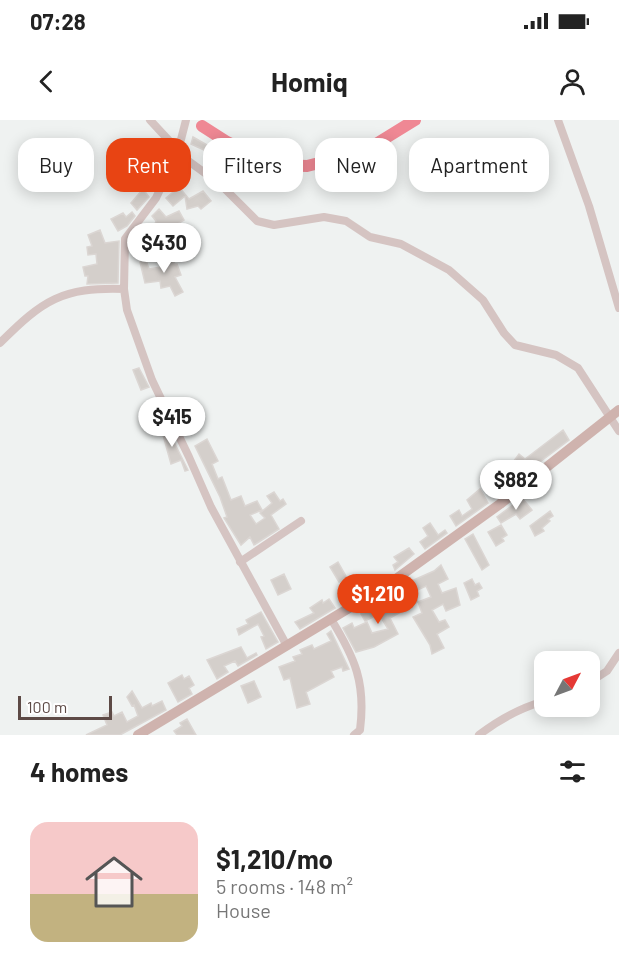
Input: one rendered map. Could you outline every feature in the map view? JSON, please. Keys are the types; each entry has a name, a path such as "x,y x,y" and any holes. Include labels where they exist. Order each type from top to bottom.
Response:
{"main road":[{"path":"138,735 389,584 447,544 619,410"}],"street":[{"path":"150,120 166,138"},
{"path":"181,138 186,120"},
{"path":"558,120 589,206 619,308"},
{"path":"191,163 220,184 257,221 274,225 324,217 346,221 364,234 401,244 449,270 483,300 504,333 515,345 556,355 578,369 619,431"},
{"path":"158,192 152,204 129,231 126,239 124,289 134,334 152,380 211,507 287,646"},
{"path":"0,343 29,316 57,297 80,290 124,289"},
{"path":"240,562 301,521"},
{"path":"331,619 346,643 360,676 362,720 360,730 354,735"},
{"path":"600,676 607,671 619,652"},
{"path":"479,735 503,719 534,704"}],"building":[{"path":"193,137 203,143 203,150 191,144"},
{"path":"203,191 211,201 201,209 198,206 187,209 185,196 173,206 166,198 173,192 183,192 189,199"},
{"path":"140,192 145,192 149,197 137,210 131,203"},
{"path":"159,209 166,217 179,211 184,220 179,223 184,235 154,245 155,249 148,252 150,257 141,261 134,237 142,234 140,230 155,224 156,221 152,216"},
{"path":"132,212 135,216 127,226 118,231 111,219 123,213 126,217"},
{"path":"100,230 105,243 119,241 118,283 87,284 88,276 85,276 83,267 97,264 96,254 88,255 87,247 92,246 88,235"},
{"path":"169,251 181,275 175,277 183,292 175,296 170,286 161,288 160,281 145,283 140,262 146,260 149,269 167,266 162,254"},
{"path":"139,368 149,387 141,390 133,370"},
{"path":"167,425 188,470 185,471 181,460 171,464 163,435 160,435 159,430 165,429"},
{"path":"563,430 569,440 505,488 506,490 498,496 501,493 489,475 494,471 498,475 506,468 503,465 507,462 511,465 519,454 525,459"},
{"path":"207,439 218,461 212,464 218,479 222,477 231,500 241,496 245,506 257,501 262,510 250,515 256,524 265,518 260,513 272,503 267,496 274,492 280,501 283,499 286,504 271,515 279,529 254,545 250,537 241,545 224,518 227,517 220,497 195,446"},
{"path":"480,489 488,503 456,526 450,516 459,510 462,516 472,509 467,500"},
{"path":"522,498 532,510 520,519 516,514 501,523 497,517"},
{"path":"550,511 553,516 542,528 544,531 535,536 530,526"},
{"path":"430,523 438,535 445,530 447,533 425,549 420,542 428,536 423,528"},
{"path":"501,525 507,535 502,538 504,541 496,546 488,532"},
{"path":"473,534 489,565 482,570 465,539"},
{"path":"409,548 414,554 395,570 393,565 398,562 394,557"},
{"path":"338,562 347,578 339,582 330,567"},
{"path":"441,565 448,579 438,584 442,593 456,588 460,605 446,611 443,604 432,610 439,622 445,620 449,627 437,634 444,648 432,654 430,645 413,617 422,613 418,602 431,597 426,586 411,593 407,583 434,571"},
{"path":"284,574 291,589 278,595 271,580"},
{"path":"472,579 475,585 479,583 482,588 477,591 479,596 471,600 464,583"},
{"path":"414,594 418,602 400,610 401,612 390,618 398,634 374,647 356,652 343,628 352,623 354,628 367,622 372,633 388,629 379,614 365,621 361,614 371,610 372,612 393,596 397,602"},
{"path":"329,599 335,608 300,629 295,622 314,613 310,608 322,600 323,603"},
{"path":"261,612 278,642 266,649 261,637 264,636 258,624 239,635 237,629 248,624 246,620"},
{"path":"331,631 349,669 343,671 342,667 331,671 334,677 306,692 310,704 297,708 290,678 284,680 279,667 295,661 293,657 302,654 300,650 312,645 314,649 331,641 327,634"},
{"path":"241,647 247,658 256,653 257,655 238,666 235,661 224,666 228,672 217,679 207,660"},
{"path":"182,675 184,679 189,676 194,685 189,688 192,694 178,702 168,683"},
{"path":"254,681 261,697 248,703 241,686"},
{"path":"132,691 142,708 162,701 166,710 120,735 86,735 107,725 103,715 112,712 114,716 122,712 127,722 138,716 134,705 132,706 127,697"},
{"path":"187,719 196,735 177,735 174,731 182,726 180,723"}],"waterway":[{"path":"202,126 227,142 275,165 307,166 363,152 415,120"}]}
